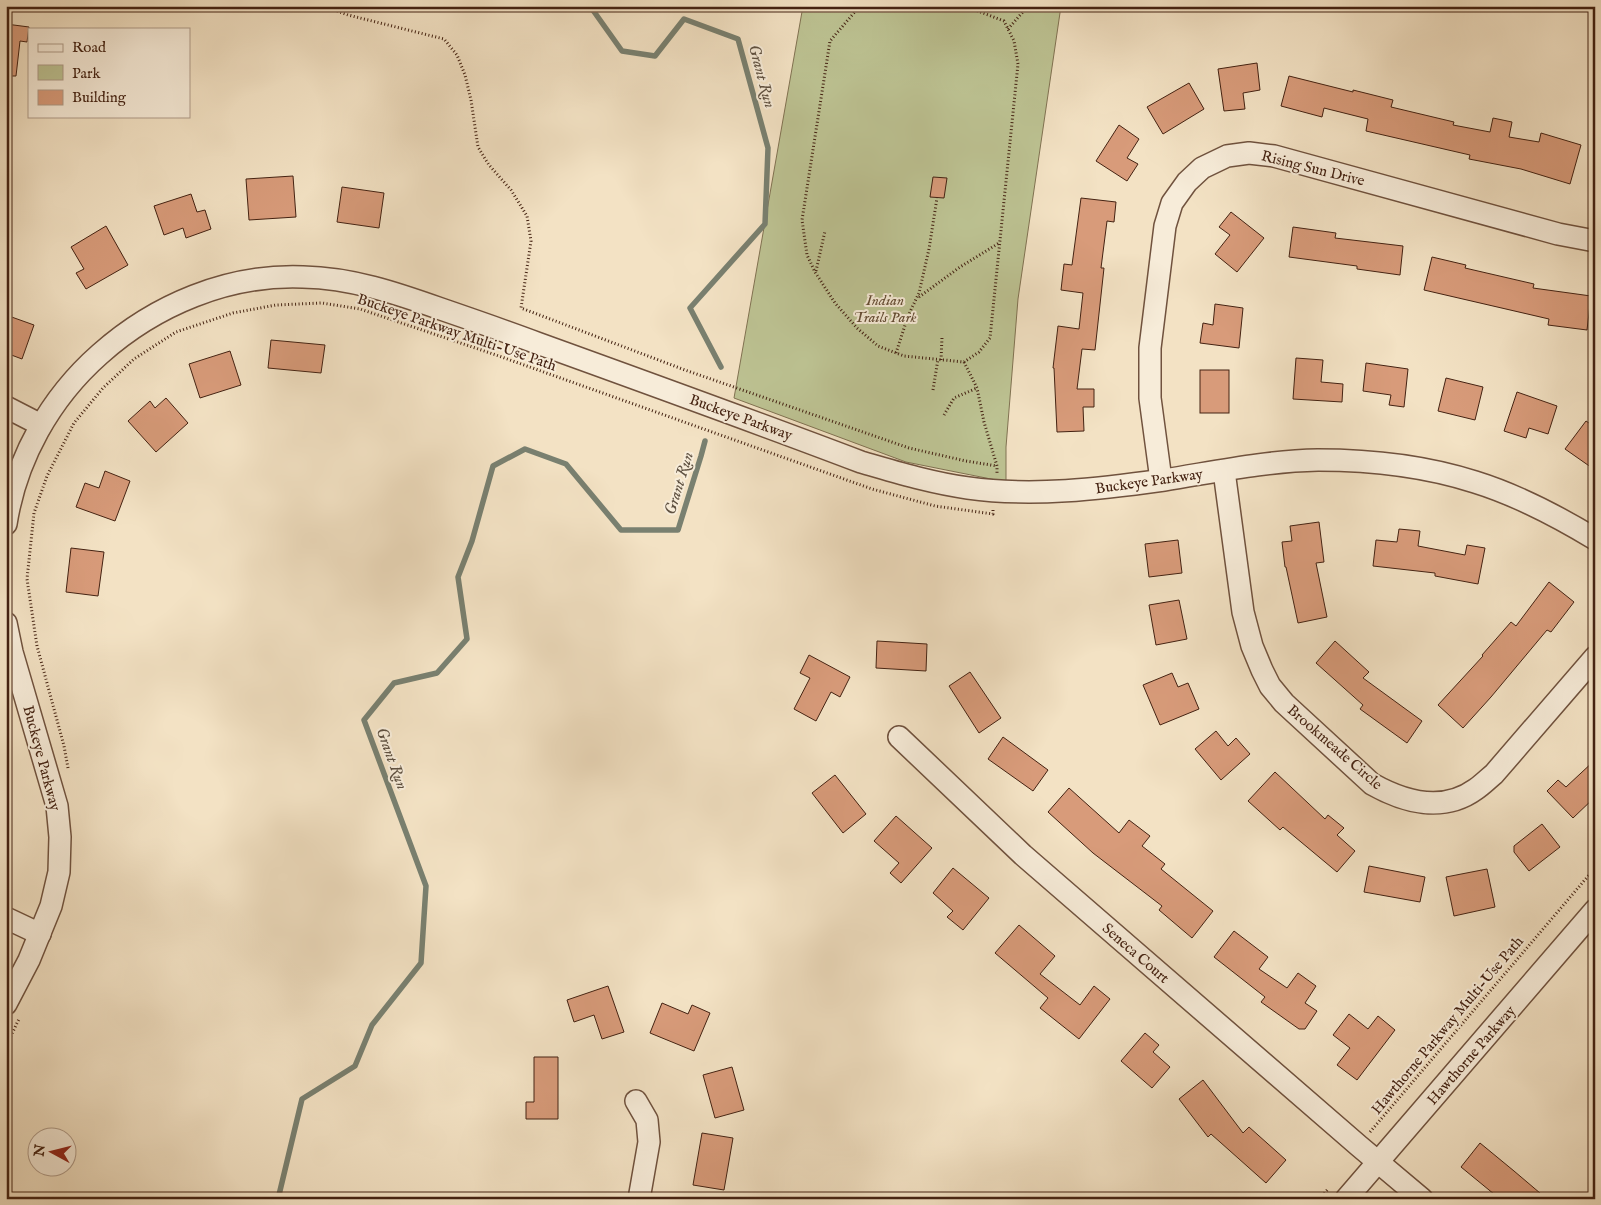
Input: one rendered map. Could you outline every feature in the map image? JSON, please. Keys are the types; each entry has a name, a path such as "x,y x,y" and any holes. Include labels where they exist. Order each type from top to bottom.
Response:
{"street":[{"name":"Rising Sun Drive","path":"1161,480 1150,398 1150,348 1165,226 1172,204 1187,182 1202,168 1227,156 1249,154 1274,156 1549,232 1595,241"},
{"name":"Buckeye Parkway","path":"6,524 16,482 28,452 53,406 70,384 91,362 120,336 154,314 184,299 217,288 242,282 301,276 367,285 400,295 538,343 861,462 935,482 996,491 1053,492 1161,480 1267,464 1317,460 1371,463 1423,469 1475,482 1510,495 1595,538"},
{"path":"6,407 42,425"},
{"name":"Brookmeade Circle","path":"1224,471 1243,612 1252,646 1270,686 1284,703 1322,738 1372,784 1384,791 1400,798 1426,804 1458,799 1475,790 1494,774 1595,657"},
{"name":"Buckeye Parkway","path":"6,623 12,652 57,806 60,837 59,872 51,906 15,1007"},
{"name":"Seneca Court","path":"899,737 1023,855 1422,1199"},
{"name":"Hawthorne Parkway","path":"1339,1192 1379,1162 1595,910"},
{"path":"6,918 40,934"},
{"path":"636,1101 648,1120 649,1142 639,1199"}],"path":[{"path":"324,6 348,15 444,39 457,55 465,75 471,100 478,147 489,165 511,190 527,216 531,241 521,308 685,370 909,448 966,462 997,466 984,422 977,388 964,362"},
{"path":"862,6 859,6 830,41 802,220 807,255 835,303 857,328 878,346 904,356 964,362 979,352 990,338 1018,64 1014,40 1004,21 978,11 955,6"},
{"path":"1008,29 1028,6"},
{"path":"896,353 908,316 919,293 929,249 937,198"},
{"path":"816,272 824,231"},
{"path":"916,298 960,267 999,243"},
{"name":"Buckeye Parkway Multi-Use Path","path":"70,774 36,646 27,578 34,513 47,476 74,423 103,388 134,359 176,332 233,313 276,305 313,303 360,309 496,355 872,489 935,506 993,514"},
{"path":"933,390 942,337"},
{"path":"944,415 954,398 977,388"},
{"name":"Hawthorne Parkway Multi-Use Path","path":"1359,1146 1595,868"},
{"path":"6,1046 15,1007"},
{"path":"1320,1199 1339,1192"}],"green space":[{"name":"Indian Trails Park","path":"803,6 1061,6 1018,299 1006,447 1006,482 906,462 734,398"}],"building":[{"path":"6,24 29,27 27,42 20,41 16,76 6,76"},
{"path":"1257,63 1260,90 1243,93 1245,109 1224,111 1218,69"},
{"path":"1289,76 1393,100 1391,107 1454,122 1453,125 1490,132 1493,118 1512,122 1509,137 1539,142 1541,133 1581,145 1570,184 1521,169 1469,159 1470,155 1366,131 1368,119 1324,108 1322,117 1281,106"},
{"path":"1189,83 1204,109 1163,134 1147,107"},
{"path":"1119,125 1139,139 1127,158 1138,164 1127,181 1096,161"},
{"path":"293,176 296,217 249,220 246,179"},
{"path":"933,177 947,178 944,198 930,197"},
{"path":"342,187 384,193 379,228 337,222"},
{"path":"191,194 197,212 205,210 211,229 186,238 183,228 164,235 154,206"},
{"path":"1081,198 1116,202 1114,222 1107,221 1101,268 1104,268 1095,350 1082,349 1077,389 1094,389 1094,407 1083,407 1084,431 1057,432 1053,368 1058,326 1079,329 1083,293 1061,290 1064,264 1072,265"},
{"path":"1231,212 1264,238 1237,272 1215,254 1230,235 1219,227"},
{"path":"106,226 128,265 86,289 76,273 84,269 71,247"},
{"path":"1293,227 1336,233 1335,238 1403,246 1400,275 1357,269 1357,266 1289,257"},
{"path":"1432,257 1466,265 1465,268 1534,284 1533,288 1591,296 1587,330 1548,325 1549,319 1424,290"},
{"path":"1215,304 1243,308 1239,348 1200,343 1203,323 1213,325"},
{"path":"6,315 34,325 22,359 6,353"},
{"path":"271,340 325,345 321,373 268,368"},
{"path":"230,351 241,385 200,398 189,364"},
{"path":"1296,358 1323,360 1321,382 1343,384 1342,402 1293,399"},
{"path":"1366,363 1408,369 1404,407 1389,405 1391,395 1363,391"},
{"path":"1200,370 1229,370 1229,413 1200,413"},
{"path":"1446,378 1483,387 1475,420 1438,411"},
{"path":"1517,392 1557,406 1548,434 1529,428 1526,438 1504,431"},
{"path":"166,398 188,423 156,452 128,421 150,401 155,408"},
{"path":"1586,421 1595,427 1595,470 1565,449"},
{"path":"105,471 130,481 115,521 76,507 85,483 99,488"},
{"path":"1319,522 1324,562 1316,563 1327,617 1298,623 1285,567 1282,542 1292,541 1290,526"},
{"path":"1399,529 1420,531 1418,546 1465,555 1467,545 1485,548 1478,584 1435,576 1435,573 1373,566 1376,540 1397,542"},
{"path":"1178,540 1182,573 1149,577 1145,544"},
{"path":"71,548 104,552 98,596 66,592"},
{"path":"1549,582 1574,602 1551,632 1547,630 1463,728 1438,705 1511,622 1516,626"},
{"path":"1179,600 1187,639 1156,645 1149,605"},
{"path":"877,641 927,644 926,671 876,668"},
{"path":"1335,641 1369,672 1363,678 1422,721 1407,743 1360,709 1363,705 1316,663"},
{"path":"809,655 850,677 840,697 831,692 816,721 794,709 810,678 800,673"},
{"path":"970,672 1001,718 979,733 949,686"},
{"path":"1172,673 1178,687 1188,683 1199,709 1160,725 1143,685"},
{"path":"1216,731 1228,746 1236,738 1250,754 1221,780 1195,749"},
{"path":"1003,737 1048,770 1033,791 988,759"},
{"path":"1595,760 1595,797 1573,818 1547,791 1558,780 1566,787"},
{"path":"1275,772 1325,819 1328,815 1344,828 1337,835 1355,851 1337,872 1283,827 1280,830 1248,801"},
{"path":"835,775 866,814 843,833 812,793"},
{"path":"1069,788 1119,833 1129,820 1150,836 1142,846 1165,864 1161,869 1213,911 1192,938 1159,910 1162,906 1093,853 1048,812"},
{"path":"896,816 932,848 901,883 890,873 899,863 874,841"},
{"path":"1542,824 1560,847 1529,871 1514,852 1514,846"},
{"path":"1369,866 1425,877 1420,902 1364,892"},
{"path":"953,868 989,898 963,930 947,917 953,911 933,893"},
{"path":"1487,869 1495,907 1454,916 1446,877"},
{"path":"1019,925 1055,956 1040,974 1080,1005 1094,986 1110,999 1079,1039 1040,1008 1048,998 995,953"},
{"path":"1234,931 1268,957 1259,969 1287,988 1298,973 1316,986 1305,1003 1317,1011 1305,1029 1299,1029 1261,1002 1265,997 1214,957"},
{"path":"608,986 624,1032 602,1039 594,1015 574,1022 567,1000"},
{"path":"662,1003 688,1014 692,1005 710,1013 694,1051 650,1033"},
{"path":"1349,1014 1368,1029 1378,1016 1395,1030 1357,1080 1337,1065 1350,1048 1333,1035"},
{"path":"1145,1033 1159,1045 1153,1052 1170,1067 1152,1088 1121,1061"},
{"path":"534,1057 558,1057 558,1119 526,1119 526,1102 534,1102"},
{"path":"732,1067 744,1110 715,1118 703,1075"},
{"path":"1203,1080 1243,1133 1249,1127 1286,1160 1266,1183 1211,1134 1208,1137 1179,1099"},
{"path":"702,1133 733,1138 724,1190 693,1185"},
{"path":"1480,1143 1547,1199 1500,1199 1461,1167"}],"waterway":[{"name":"Grant Run","path":"590,6 622,51 655,56 684,19 738,39 768,148 765,224 690,308 721,367"},
{"name":"Grant Run","path":"278,1199 302,1099 355,1066 372,1025 421,963 426,886 364,720 394,683 437,673 467,639 458,577 472,541 493,466 525,449 566,464 621,530 678,530 705,441"}]}
